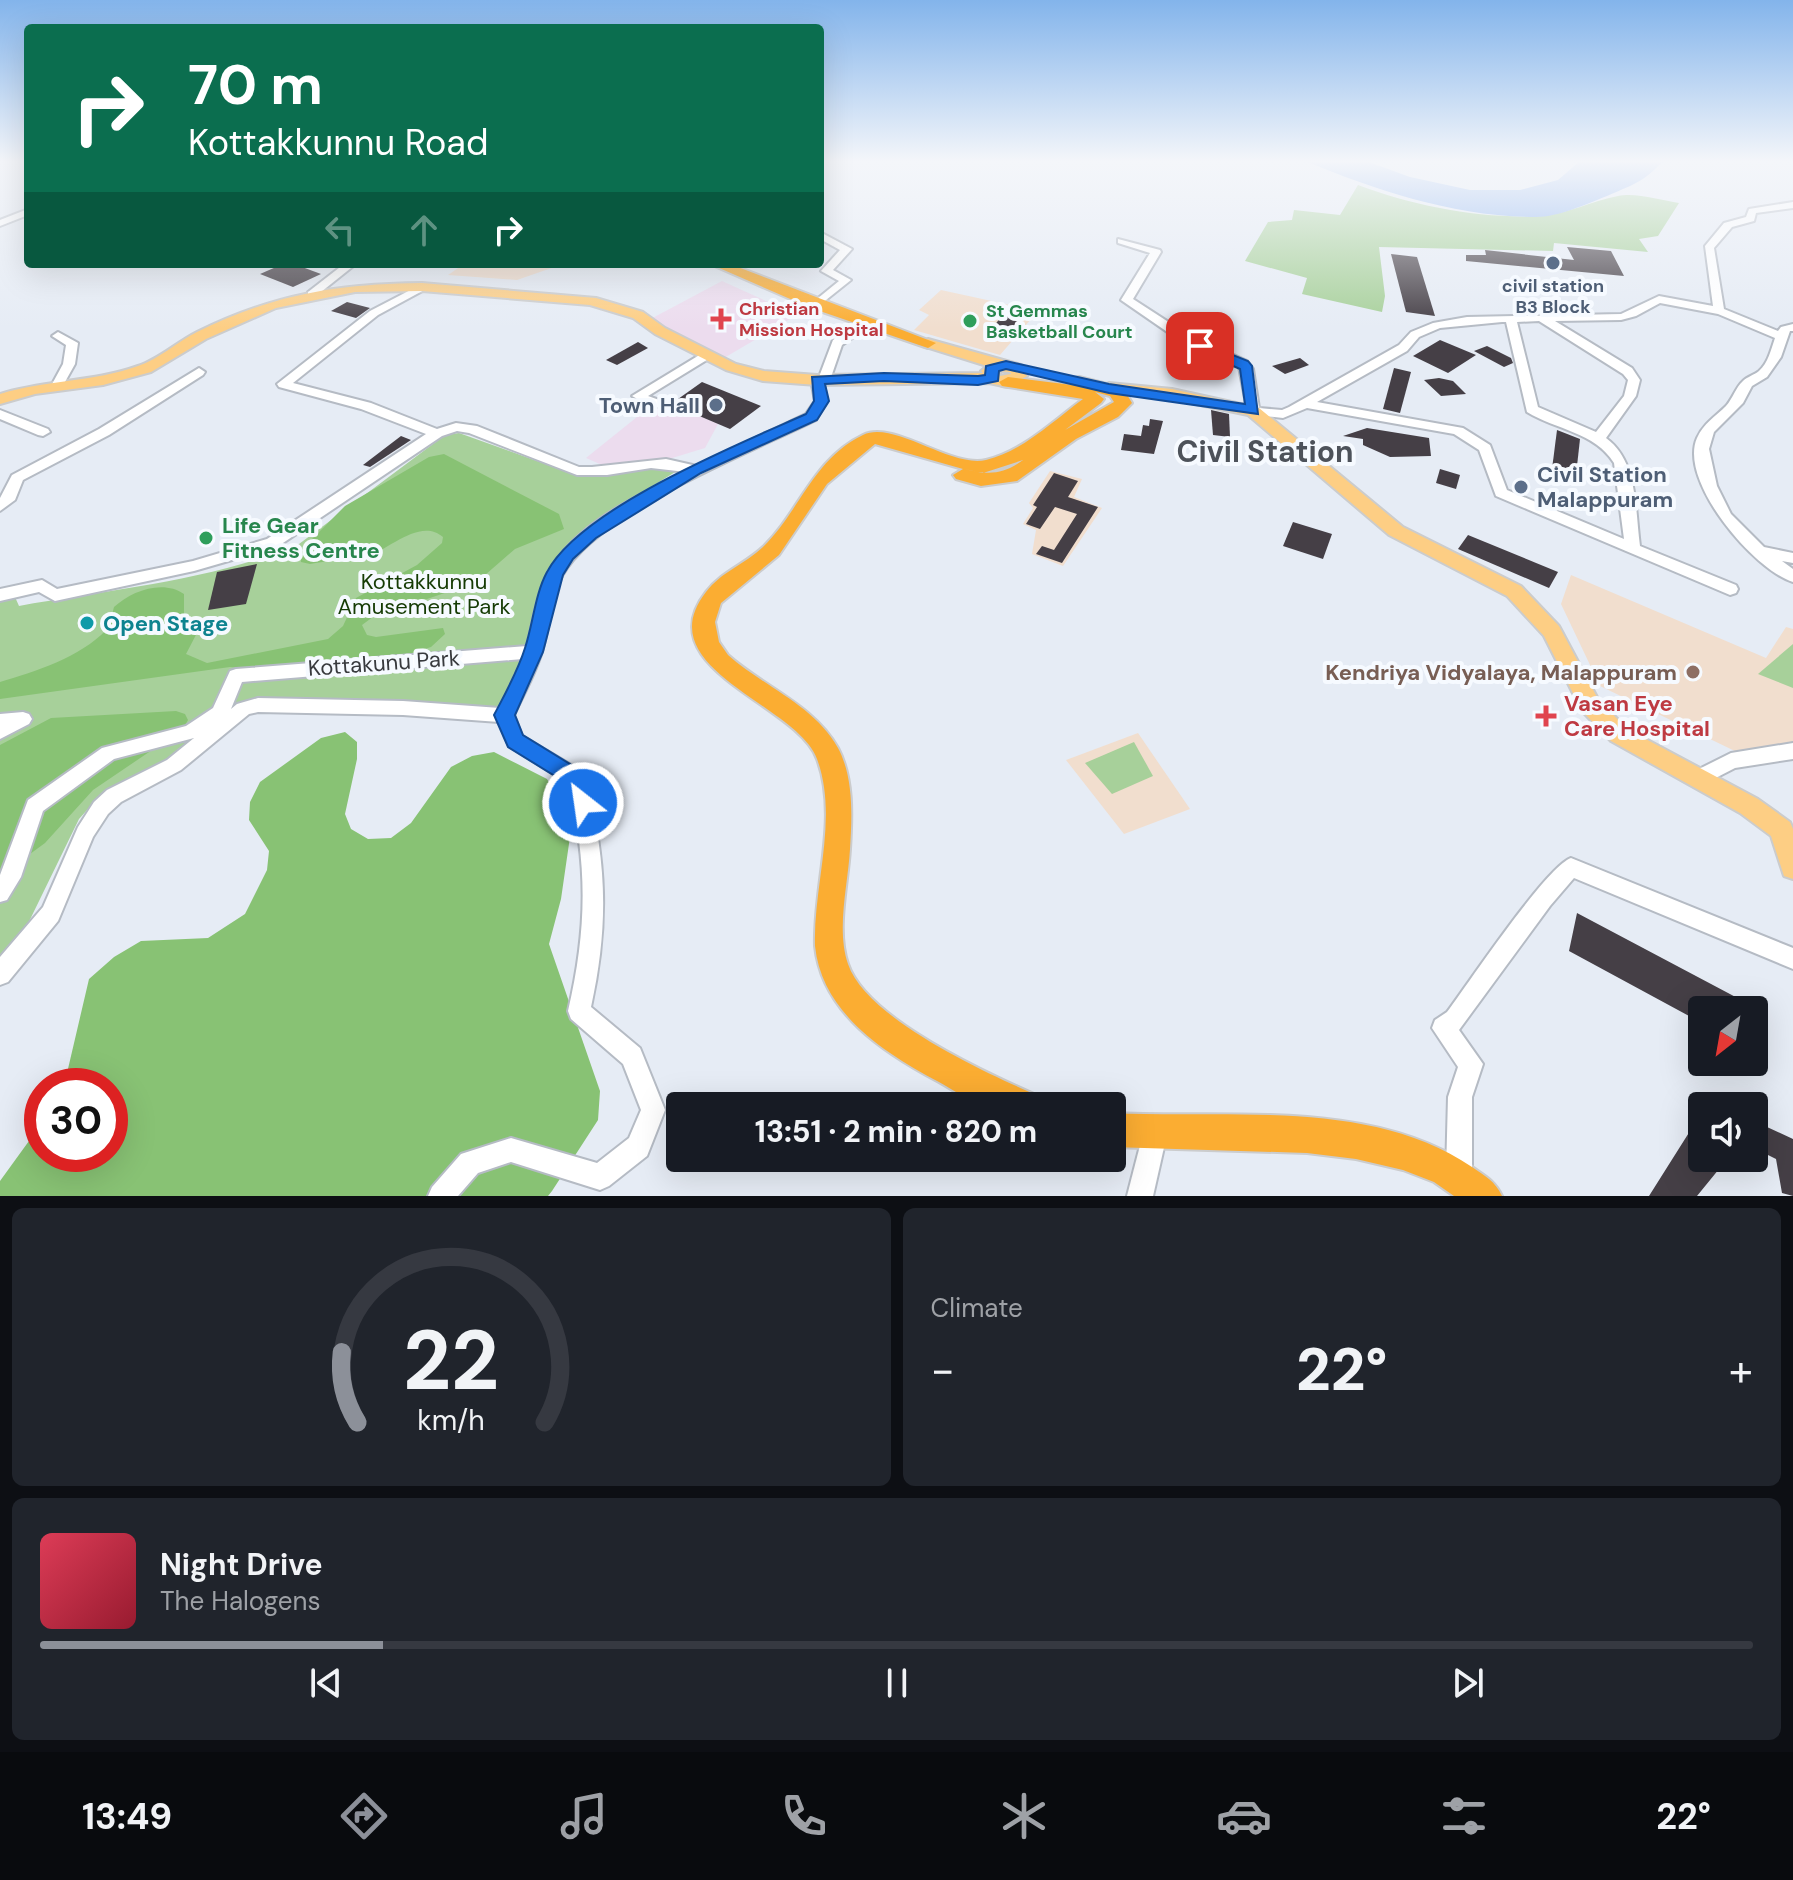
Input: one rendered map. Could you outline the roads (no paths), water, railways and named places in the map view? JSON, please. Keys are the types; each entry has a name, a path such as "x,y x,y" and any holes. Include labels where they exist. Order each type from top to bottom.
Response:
{"highway":[{"path":"727,268 816,305 928,343"},
{"path":"860,445 877,442 893,446 969,477 991,481 1025,471 1064,438 1119,407 1116,392 1002,374"},
{"path":"992,1092 948,1071 885,1030 849,997 833,966 830,909 839,829 828,754 817,735 798,718 725,668 710,649 704,631 707,607 720,591 736,574 772,550 820,481 860,445 878,437 940,459 983,467 1018,456 1095,399 1082,391 1002,374"},
{"path":"1126,1131 1343,1140 1412,1153 1472,1185"}],"main road":[{"path":"0,399 146,369 226,324 312,294 355,288 422,287 611,306 638,315 660,331 742,371 820,380 1002,374"},
{"path":"928,343 1002,374"},
{"path":"1116,392 1209,401 1253,411 1396,531 1514,591 1552,631 1601,720 1619,735 1787,829 1793,868"}],"street":[{"path":"1719,308 1709,248 1728,225 1751,217"},
{"path":"816,305 846,280 826,271 847,249 824,237"},
{"path":"1122,241 1156,252 1127,300 1183,337 1243,364 1247,369 1253,411 1283,414 1306,404 1403,348 1413,333 1445,322 1622,317 1637,314 1659,299 1719,308 1781,337"},
{"path":"312,294 346,268"},
{"path":"422,287 374,313 283,384 366,406 437,433"},
{"path":"1544,319 1628,371 1634,380 1630,396 1599,438"},
{"path":"1511,320 1532,409 1541,416 1599,438 1616,451 1621,463 1633,547"},
{"path":"441,1196 470,1163 511,1150 600,1177 638,1147 653,1110 632,1056 579,1011 594,953 596,908 590,829 576,778 515,741 505,715 534,652 554,575 567,555 590,534 695,470 811,417 821,401 820,380 837,343 869,322"},
{"path":"1793,327 1785,329 1775,357 1763,374 1746,384 1744,395 1702,441 1712,500 1721,514 1793,577"},
{"path":"57,386 73,352 72,343 58,336"},
{"path":"657,404 638,396 706,355"},
{"path":"0,506 10,497 17,478 104,432 199,372"},
{"path":"1306,404 1458,431 1485,448 1501,493 1730,589"},
{"path":"0,414 43,432"},
{"path":"0,595 42,586 55,595 194,566 272,543 437,433 456,427 472,429 577,471 595,473 629,465 673,463 695,470"},
{"path":"1761,551 1793,558"},
{"name":"Kottakunu Park","path":"0,893 14,871 35,806 109,753 191,732 220,713 236,676 534,652"},
{"path":"0,974 51,914 85,833 101,808 114,796 174,765 243,709 258,705 505,715"},
{"path":"0,721 23,719 0,732"},
{"path":"1700,778 1731,761 1793,751"},
{"path":"1472,1185 1460,1097 1471,1064 1443,1028 1455,1020 1543,899 1571,867 1793,959"},
{"path":"1140,1196 1155,1134"}],"place":[{"name":"civil station B3 Block","path":"1553,263"},
{"name":"Christian Mission Hospital","path":"721,319"},
{"name":"St Gemmas Basketball Court","path":"970,321"},
{"name":"Town Hall","path":"716,405"},
{"name":"Civil Station Malappuram","path":"1521,487"},
{"name":"Life Gear Fitness Centre","path":"206,538"},
{"name":"Open Stage","path":"87,623"},
{"name":"Kendriya Vidyalaya, Malappuram","path":"1693,672"},
{"name":"Vasan Eye Care Hospital","path":"1546,716"}],"district":[{"name":"Civil Station","path":"1265,451"}],"park label":[{"name":"Kottakkunnu Amusement Park","path":"424,594"}]}
